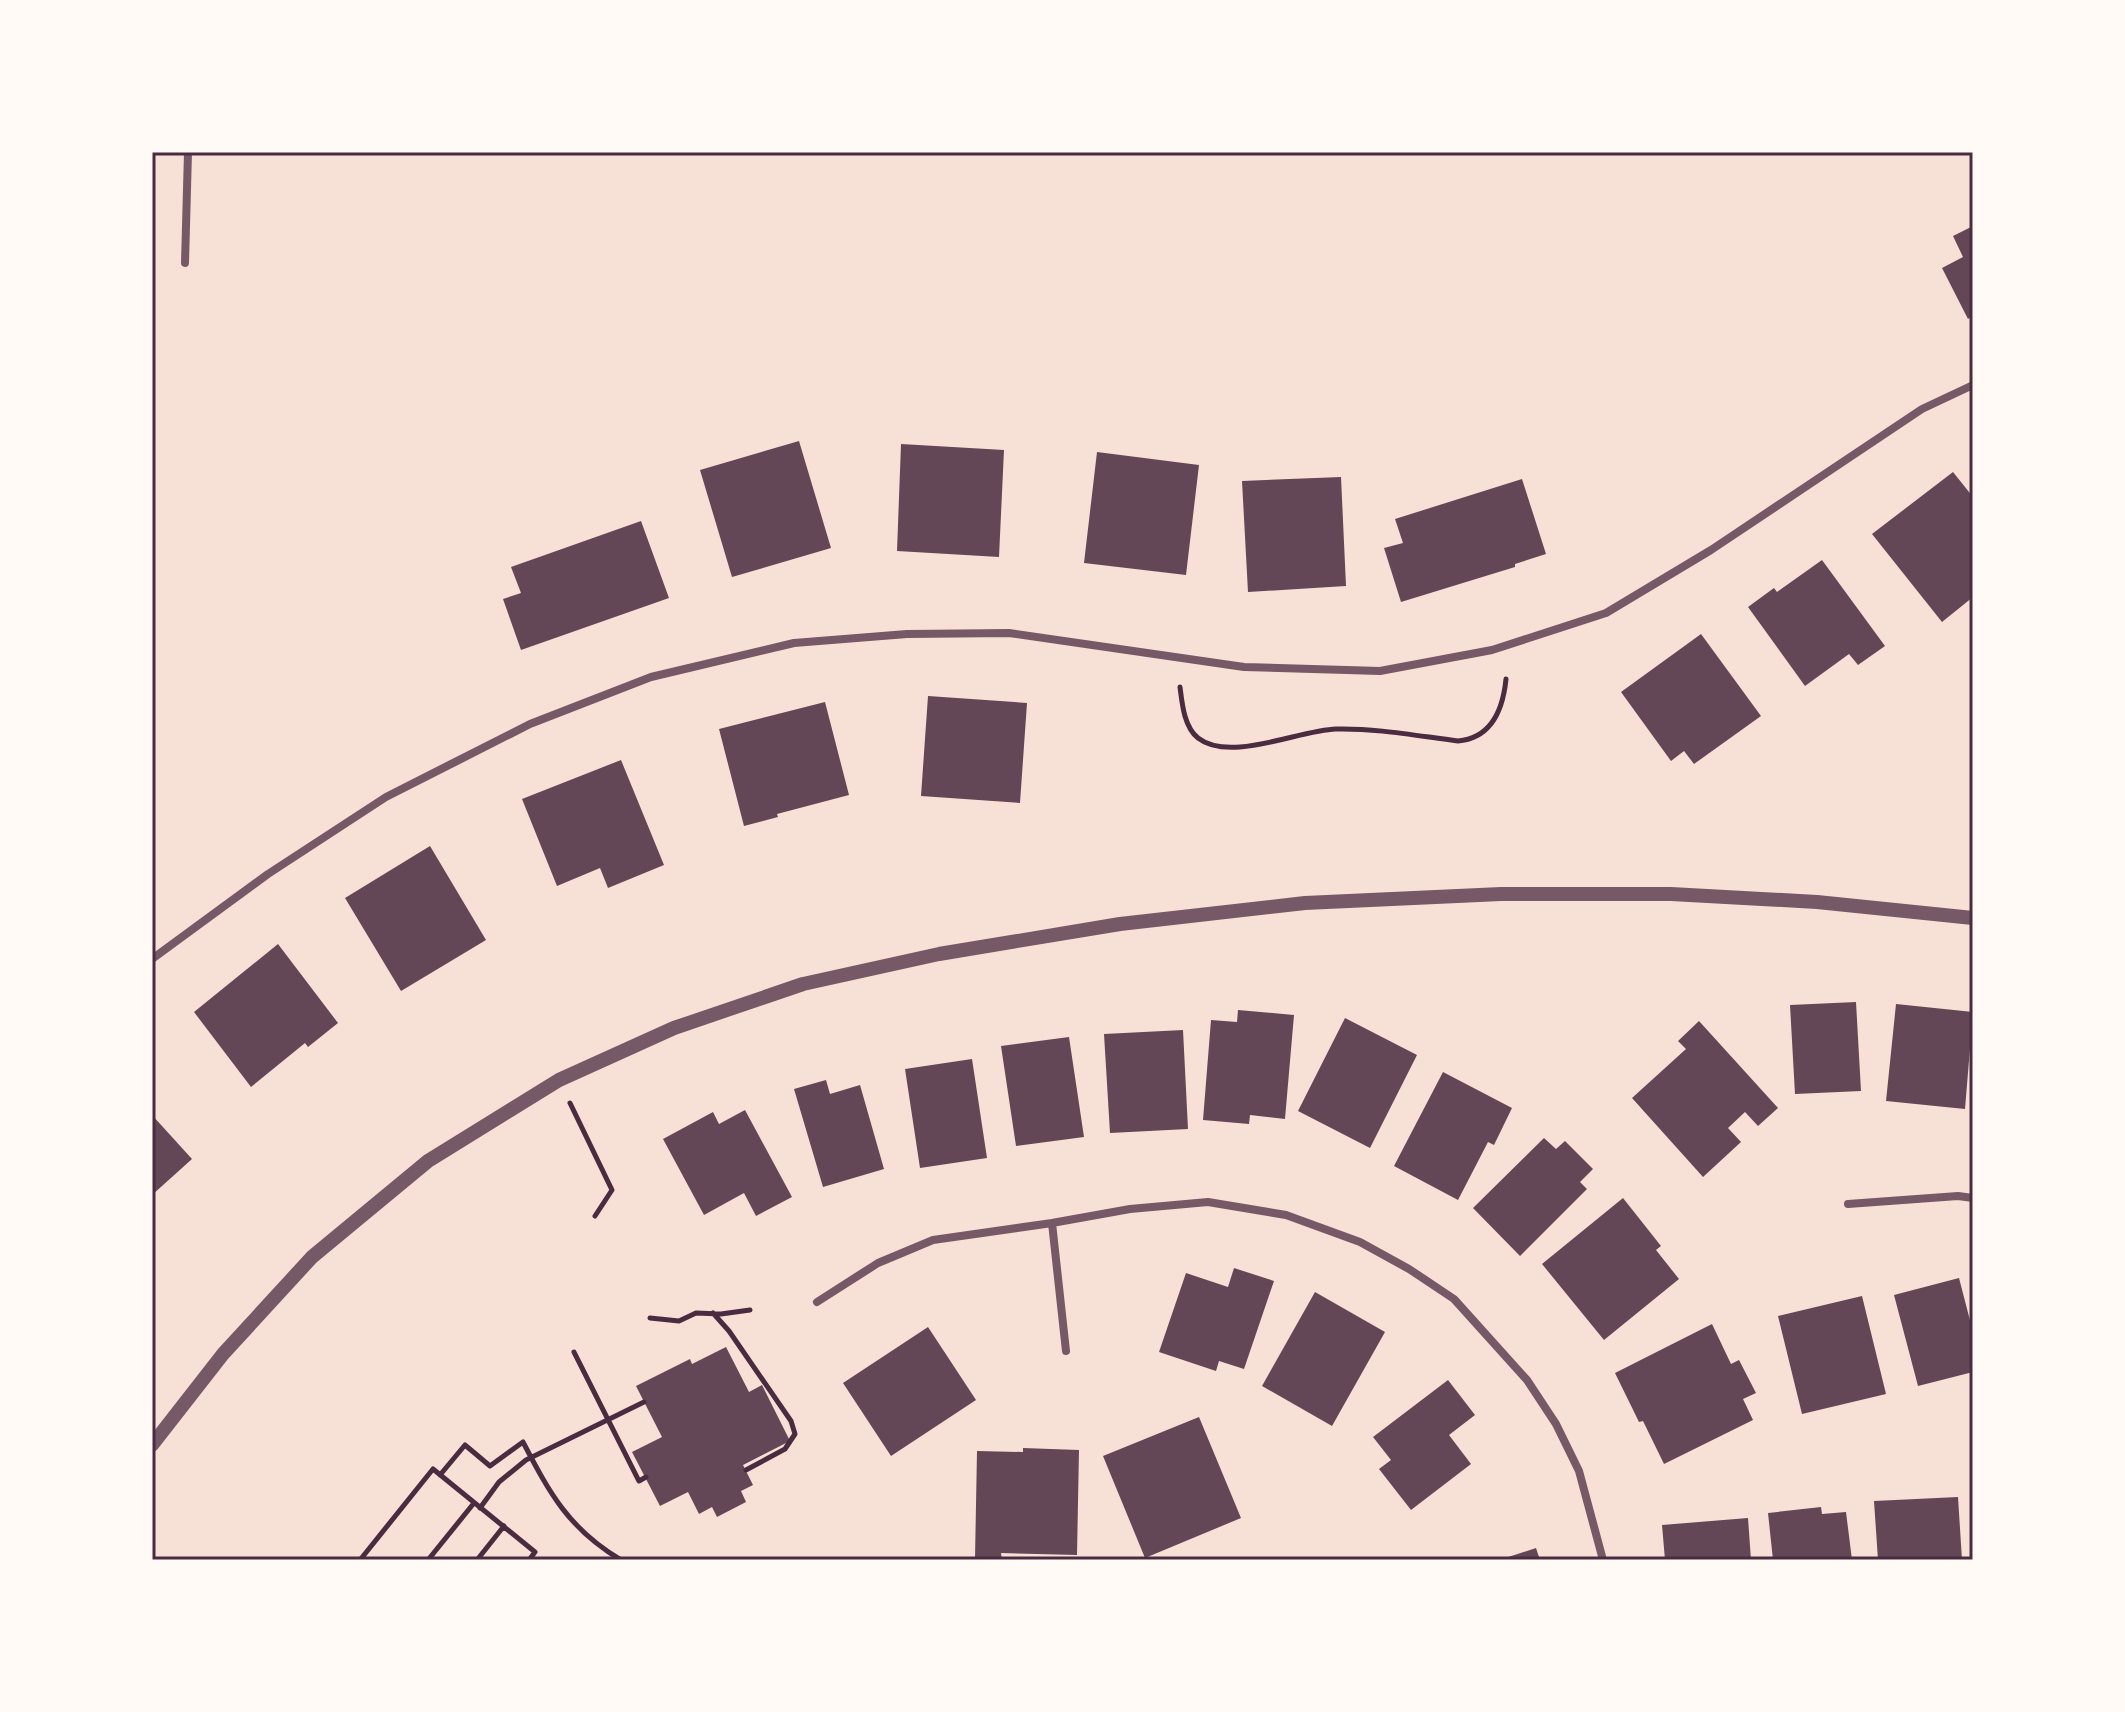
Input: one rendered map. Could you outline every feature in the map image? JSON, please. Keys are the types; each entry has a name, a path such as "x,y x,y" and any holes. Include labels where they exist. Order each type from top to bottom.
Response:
{"street":[{"path":"185,263 188,152"},
{"path":"152,959 268,874 386,797 530,724 651,677 794,643 907,634 1009,633 1244,667 1380,671 1492,650 1606,613 1711,550 1922,409 1973,385"},
{"path":"152,1445 223,1354 312,1257 428,1161 559,1080 674,1028 803,984 939,954 1151,920 1320,902 1501,894 1671,894 1817,902 1973,918"},
{"path":"1848,1204 1958,1196 1973,1198"},
{"path":"817,1302 878,1263 933,1240 1130,1209 1208,1202 1286,1215 1360,1242 1454,1299 1527,1380 1556,1424 1579,1471 1603,1560"},
{"path":"1052,1223 1066,1351"}],"path":[{"path":"1180,687 1184,714 1190,727 1198,738 1222,747 1259,744 1335,729 1472,740 1489,728 1504,702 1506,679"},
{"path":"559,1080 612,1190 595,1216"},
{"path":"650,1318 679,1321 696,1313 750,1310"},
{"path":"713,1313 729,1331 791,1421 795,1434 785,1449 746,1470"},
{"path":"574,1352 639,1481 646,1477"},
{"path":"480,1508 499,1482 531,1457 644,1402"},
{"path":"440,1475 465,1445 490,1466 523,1442 558,1507 587,1537 621,1560"},
{"path":"360,1560 433,1469 535,1552 529,1560"},
{"path":"428,1560 474,1503"},
{"path":"477,1560 504,1526"}],"building":[{"path":"1973,226 1973,316 1968,319 1942,268 1963,257 1953,236"},
{"path":"799,441 831,548 732,577 700,470"},
{"path":"901,444 1004,450 999,557 897,551"},
{"path":"1097,452 1199,465 1186,575 1084,563"},
{"path":"1953,472 1973,497 1973,597 1942,622 1872,534"},
{"path":"1341,477 1346,586 1248,592 1242,481"},
{"path":"1522,479 1546,554 1515,564 1515,567 1401,602 1384,548 1403,543 1395,519"},
{"path":"641,521 669,598 521,650 503,599 521,593 511,567"},
{"path":"1822,560 1885,646 1858,665 1849,654 1805,686 1748,607 1774,588 1777,592"},
{"path":"1701,634 1761,716 1694,764 1684,751 1671,761 1621,692"},
{"path":"928,696 1027,703 1020,803 921,796"},
{"path":"825,702 849,795 744,826 719,729"},
{"path":"621,760 664,865 608,888 600,868 557,886 522,799"},
{"path":"430,846 486,940 401,991 345,898"},
{"path":"278,944 338,1023 308,1047 305,1043 251,1087 194,1012"},
{"path":"1856,1002 1861,1091 1795,1094 1790,1005"},
{"path":"1896,1004 1973,1012 1965,1109 1886,1101"},
{"path":"1238,1010 1294,1015 1285,1119 1250,1115 1249,1124 1203,1120 1211,1020 1237,1022"},
{"path":"1345,1018 1417,1055 1370,1148 1298,1111"},
{"path":"1699,1021 1778,1108 1758,1126 1745,1112 1728,1128 1741,1142 1703,1177 1632,1098 1686,1049 1678,1041"},
{"path":"1183,1030 1188,1129 1110,1133 1104,1034"},
{"path":"1069,1037 1084,1137 1016,1146 1001,1046"},
{"path":"972,1059 987,1158 920,1168 905,1069"},
{"path":"1443,1072 1512,1108 1494,1145 1488,1142 1458,1200 1394,1166"},
{"path":"826,1080 830,1094 860,1085 884,1169 823,1187 794,1089"},
{"path":"745,1110 792,1197 756,1216 744,1193 704,1215 663,1139 713,1112 719,1124"},
{"path":"152,1115 192,1159 152,1195"},
{"path":"1544,1138 1556,1149 1565,1141 1593,1169 1580,1182 1587,1189 1520,1256 1473,1208"},
{"path":"1623,1198 1661,1246 1656,1250 1679,1279 1604,1340 1542,1264"},
{"path":"1234,1268 1274,1281 1244,1369 1219,1361 1216,1371 1159,1352 1186,1273 1228,1287"},
{"path":"1959,1278 1973,1332 1973,1372 1918,1386 1894,1295"},
{"path":"1315,1292 1385,1332 1332,1426 1262,1386"},
{"path":"1862,1296 1886,1394 1802,1414 1778,1316"},
{"path":"1712,1324 1731,1364 1739,1360 1756,1393 1743,1399 1753,1420 1664,1464 1615,1373"},
{"path":"928,1327 976,1400 891,1456 843,1383"},
{"path":"726,1347 749,1392 762,1385 790,1441 743,1465 753,1485 741,1491 746,1502 717,1517 712,1507 699,1514 688,1492 660,1506 632,1452 662,1437 636,1386 690,1359 692,1364"},
{"path":"1448,1380 1475,1415 1449,1435 1471,1464 1411,1510 1379,1469 1391,1460 1373,1437"},
{"path":"1199,1417 1241,1518 1145,1558 1103,1456"},
{"path":"1023,1448 1079,1450 1077,1555 1001,1553 1002,1560 975,1559 977,1451 1023,1452"},
{"path":"1958,1497 1962,1560 1878,1560 1874,1501"},
{"path":"1821,1507 1822,1514 1846,1512 1852,1560 1773,1560 1768,1513"},
{"path":"1748,1518 1751,1560 1665,1560 1662,1525"},
{"path":"1536,1548 1540,1560 1502,1560 1502,1559"}]}
